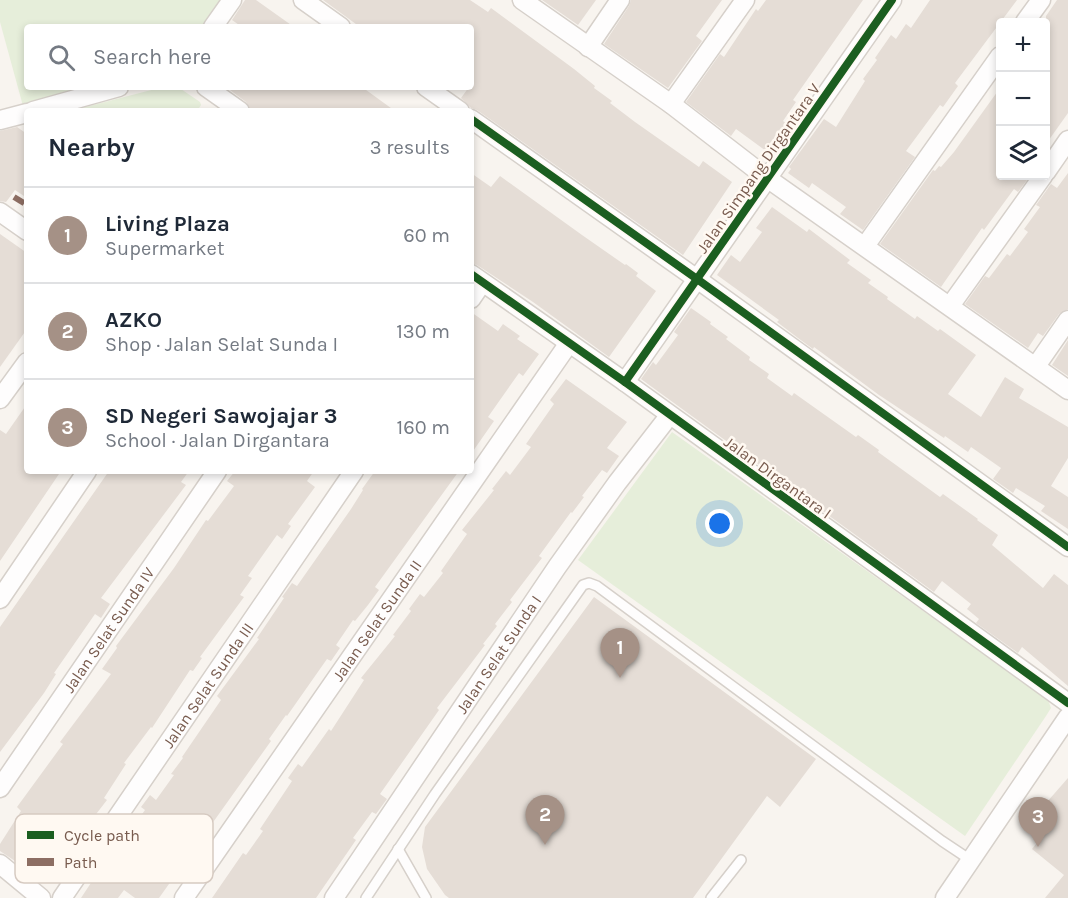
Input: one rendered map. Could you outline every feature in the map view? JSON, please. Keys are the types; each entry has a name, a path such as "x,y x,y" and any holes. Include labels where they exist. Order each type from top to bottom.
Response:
{"street":[{"path":"215,24 232,0"},
{"path":"303,0 337,24"},
{"path":"522,0 671,104 767,178 1068,390"},
{"path":"588,47 620,0"},
{"path":"671,104 745,0"},
{"name":"Jalan Simpang Dirgantara V","path":"625,382 892,0"},
{"path":"1028,18 1041,0"},
{"path":"865,246 996,62"},
{"path":"44,108 107,90"},
{"path":"430,90 456,108"},
{"path":"211,98 233,108"},
{"path":"0,120 24,114"},
{"path":"474,121 1068,547"},
{"path":"1050,166 1068,140"},
{"path":"950,306 1040,180"},
{"path":"1,214 24,229"},
{"name":"Jalan Dirgantara I","path":"477,279 625,382 1068,703"},
{"path":"1035,366 1068,320"},
{"name":"Jalan Selat Sunda II","path":"213,856 569,343"},
{"path":"0,399 24,366"},
{"name":"Jalan Selat Sunda I","path":"334,898 557,567 617,483 669,416"},
{"path":"0,599 85,474"},
{"name":"Jalan Selat Sunda IV","path":"0,788 215,474"},
{"name":"Jalan Selat Sunda III","path":"119,814 352,474"},
{"path":"945,898 1068,717"},
{"path":"0,864 15,876"},
{"path":"23,883 41,898"},
{"name":"Jalan Selat Sunda III","path":"62,898 72,883"},
{"name":"Jalan Selat Sunda II","path":"184,898 194,883"}],"lane":[{"path":"368,897 398,849 583,585 589,583 597,586 972,861"},
{"path":"398,849 426,898"},
{"path":"711,898 741,860"}],"green space":[{"path":"0,0 221,0 203,24 24,24 24,90 82,90 23,106 0,22"},
{"path":"151,90 182,90 201,105 199,108 82,108"},
{"path":"672,432 1048,700 1051,708 965,836 578,560"}],"building":[{"path":"245,0 256,0 290,24 238,24 232,20"},
{"path":"323,0 470,0 488,12 491,8 574,69 612,101 610,103 635,122 699,167 703,161 732,182 683,255 471,108 461,98 467,90 474,90 474,24 356,24"},
{"path":"542,0 596,0 578,25"},
{"path":"631,0 722,0 696,36 702,41 668,88 604,44"},
{"path":"766,0 863,0 793,100 796,102 783,121 790,126 770,154 736,129 731,136 686,102 720,54 724,57 756,9 758,11"},
{"path":"930,0 1017,0 1004,18 996,18 996,28 955,83 958,86 943,107 940,105 906,151 915,157 863,230 840,214 846,207 812,183 809,188 788,173 791,169 789,167 824,119 836,127 865,81 863,79 877,60 875,58 891,35 896,39 906,24 911,28"},
{"path":"1057,0 1068,0 1068,113 1050,138 1050,18 1046,16"},
{"path":"230,90 366,90 391,108 249,108 246,102"},
{"path":"996,94 996,180 1027,180 1018,192 1014,189 984,230 982,228 941,287 880,244 933,170 941,167"},
{"path":"17,127 24,132 24,196 15,190 6,202 0,201 0,131"},
{"path":"1068,173 1068,309 1059,314 1043,336 1038,333 1028,348 965,304 985,276 989,278 1028,232 1024,229 1040,207 1036,205 1051,184 1057,188"},
{"path":"474,175 491,187 500,176 626,264 638,273 636,276 656,291 609,357 474,264"},
{"path":"772,207 807,232 809,229 850,260 847,263 871,280 868,283 888,297 887,299 915,319 917,316 938,331 940,329 976,355 948,394 981,417 1005,377 1024,389 1019,398 1068,427 1068,458 1051,486 1068,497 1068,529 1041,511 1045,506 1016,488 1013,493 993,479 1001,468 971,447 968,452 945,436 944,438 879,395 814,347 813,349 798,338 777,322 779,320 717,275 731,255 740,262 762,232 756,228"},
{"path":"0,234 24,251 24,333 0,367"},
{"path":"691,308 728,337 726,339 750,357 749,360 769,374 767,378 792,396 794,393 856,437 858,435 940,497 943,494 978,519 998,535 992,545 1043,588 1054,574 1068,585 1068,686 1022,647 1018,653 976,623 979,619 967,609 971,604 942,581 934,592 641,379 653,362 656,365 678,335 674,332"},
{"path":"474,314 498,331 503,324 520,336 517,339 539,354 523,376 519,373 488,417 494,421 474,450"},
{"path":"1068,340 1068,376 1052,365"},
{"path":"566,379 627,422 607,448 619,456 607,473 602,470 539,556 542,558 510,600 512,602 495,624 497,626 483,644 485,645 437,708 439,710 380,794 387,799 376,814 372,812 353,838 356,840 316,898 212,898 243,853 246,855 263,831 260,829 292,781 288,778 298,764 302,767 329,729 331,731 364,680 361,678 395,636 393,635 411,611 409,609 420,594 424,597 443,573 441,571 467,534 462,530 506,471 510,475 531,447 526,444 554,404 550,400"},
{"path":"24,408 24,474 59,474 0,561 0,430 6,434"},
{"path":"107,474 187,474 181,482 186,485 101,598 110,604 101,618 95,614 54,673 56,674 44,693 0,752 0,627"},
{"path":"233,474 312,474 307,481 315,487 288,524 291,526 282,539 277,535 248,576 252,578 240,595 244,597 200,657 202,658 193,671 190,670 152,728 124,763 126,764 104,798 107,800 96,814 19,814 21,811 17,807 63,744 60,742 111,674 102,669 117,648 116,646 174,568 206,520 208,521 234,486 227,481"},
{"path":"373,474 457,474 375,587 379,590 355,621 353,620 336,645 340,648 331,661 327,659 286,715 269,739 271,741 213,822 213,814 142,814 145,810 141,807 150,795 156,800 174,775 171,774 221,700 217,696 259,639 257,638 284,598 282,597 292,583 297,586 351,509"},
{"path":"594,597 816,759 780,807 767,796 693,898 449,898 427,869 422,847 425,827"},
{"path":"1068,778 1068,898 1045,898 1064,875 1032,849 1055,821 1040,810"},
{"path":"15,820 15,861 0,851 0,844"},
{"path":"91,883 170,883 159,898 135,898 124,890 118,898 81,898"}],"marked path":[{"path":"14,197 24,203"}],"cycle path":[{"path":"625,382 892,0"},
{"path":"474,121 1068,547"},
{"path":"474,276 625,382 1068,703"}],"place":[{"name":"Living Plaza","path":"620,678"},
{"name":"AZKO","path":"545,845"},
{"name":"SD Negeri Sawojajar 3","path":"1038,847"}]}
